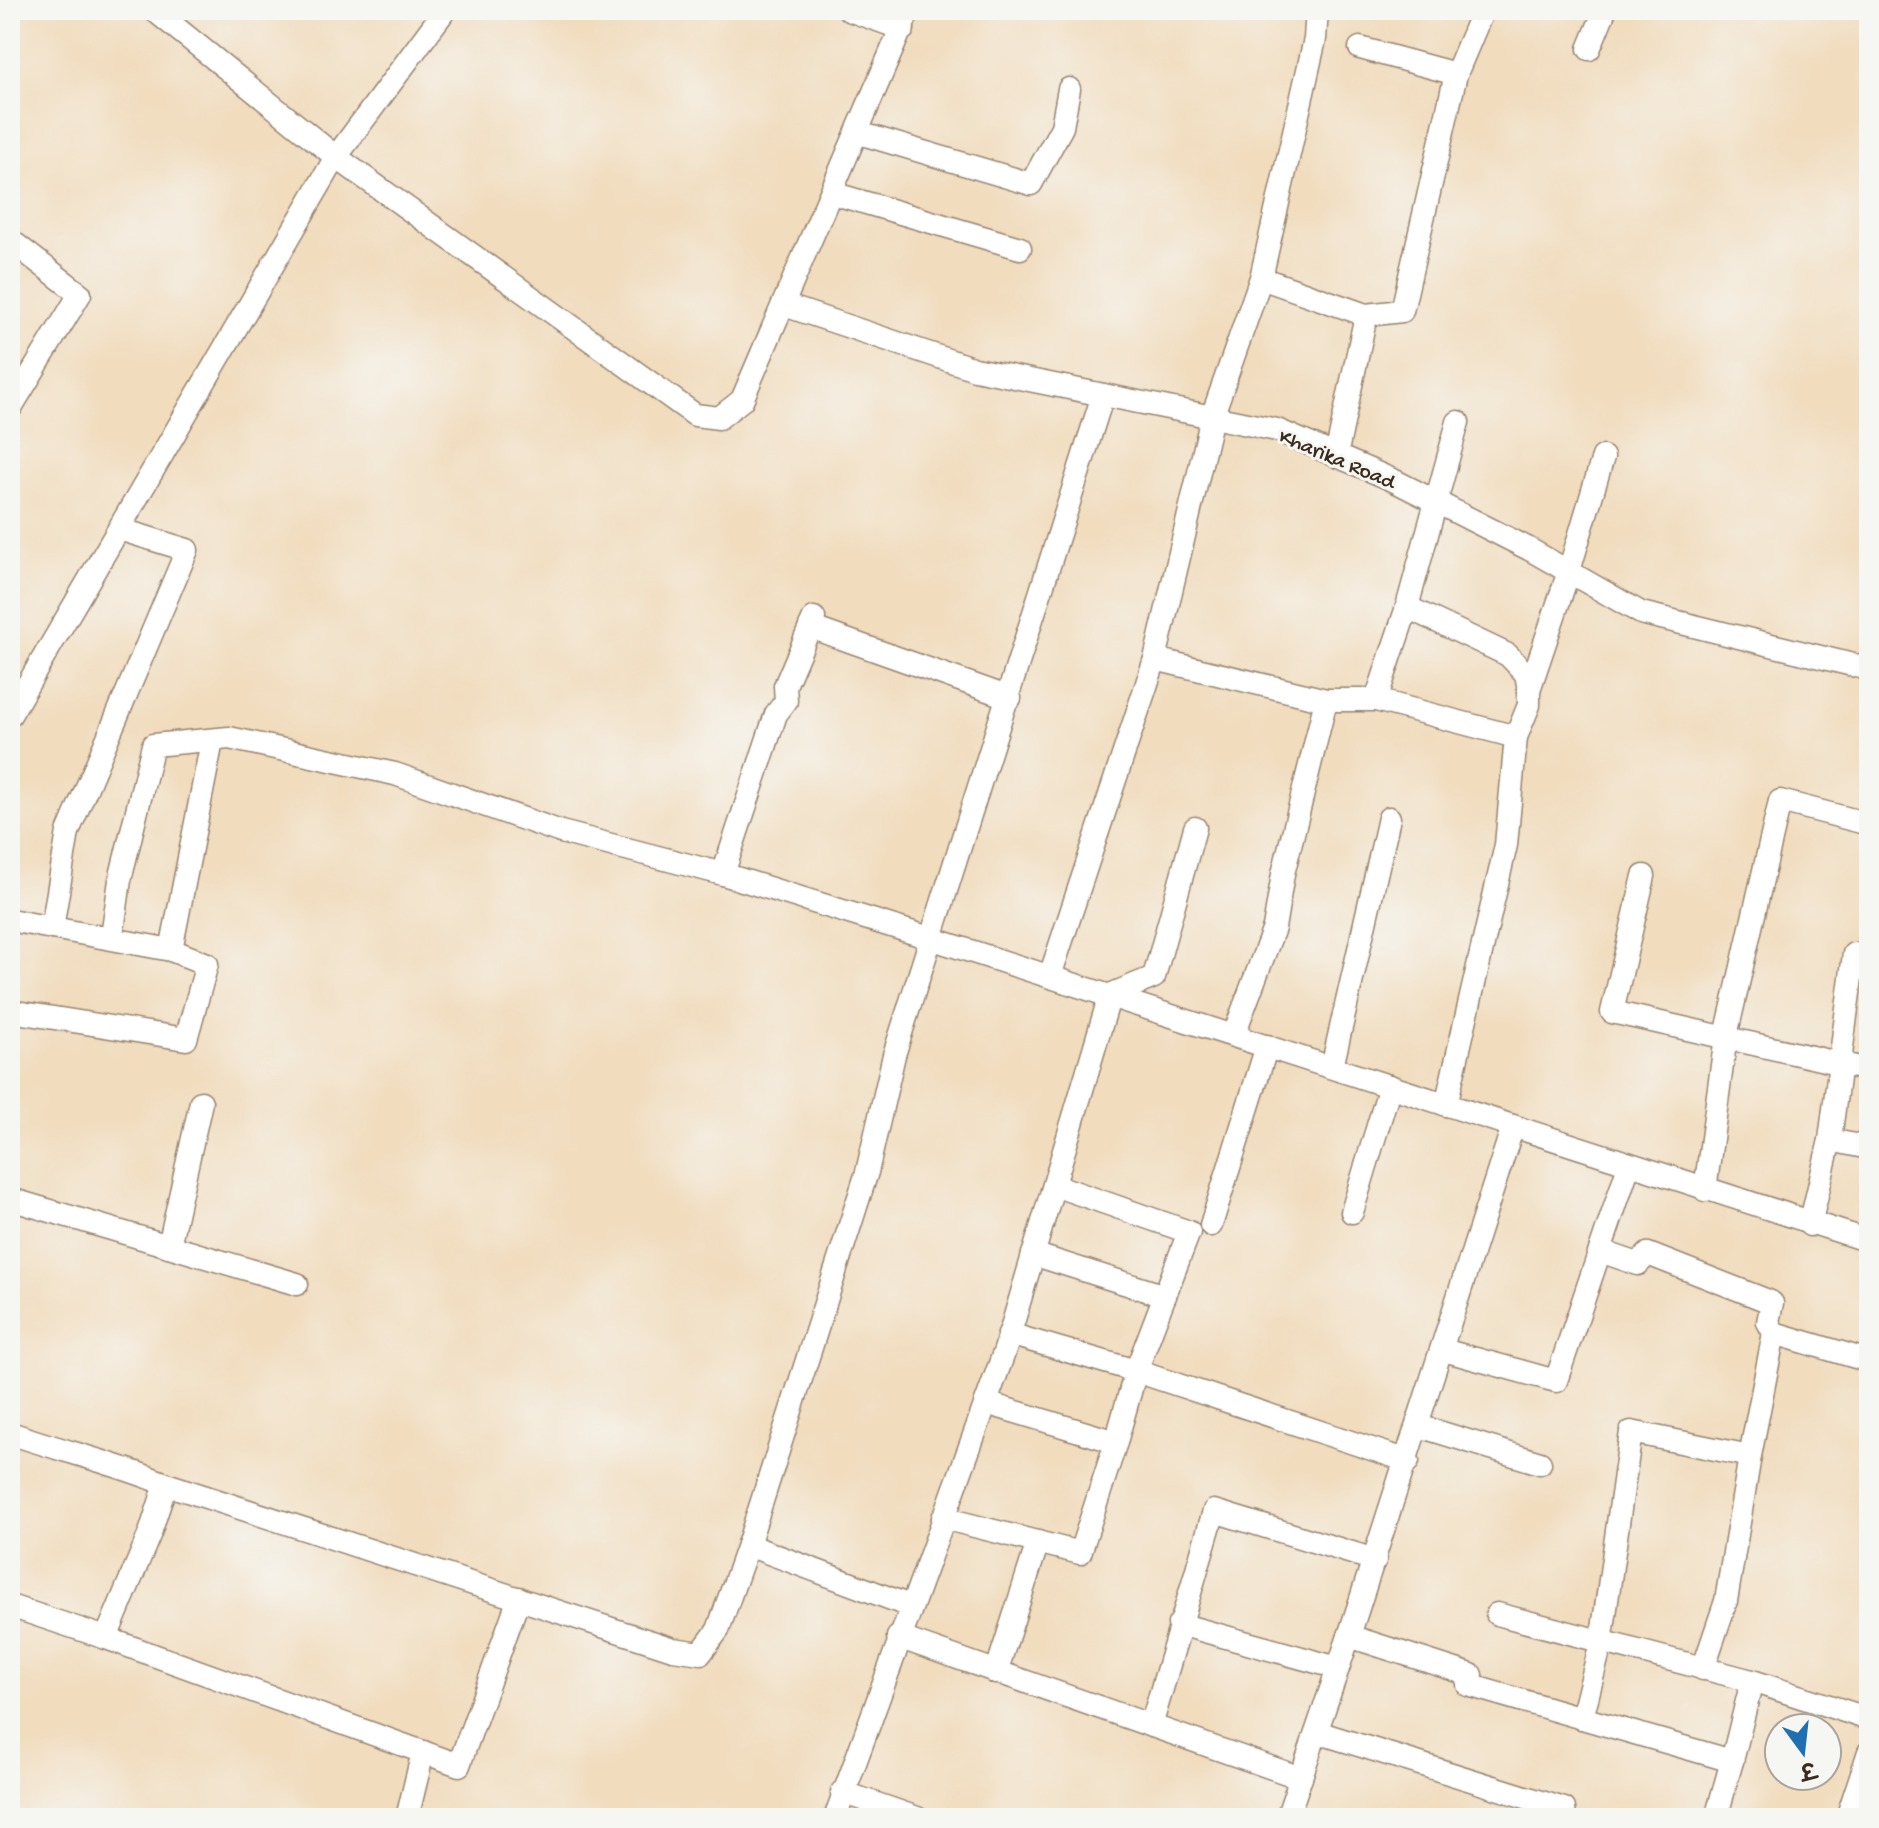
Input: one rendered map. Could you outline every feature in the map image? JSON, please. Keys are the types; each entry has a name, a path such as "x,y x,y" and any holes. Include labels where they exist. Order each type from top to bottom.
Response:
{"street":[{"path":"154,10 336,157 695,415 719,418 742,400 906,20 849,10"},
{"path":"1050,976 1155,659 1212,417 1261,278 1315,39 1317,10"},
{"path":"1589,49 1605,10"},
{"path":"1261,278 1366,315 1402,311 1456,74 1477,11"},
{"path":"10,715 336,157 436,13"},
{"path":"1360,48 1456,74"},
{"path":"859,133 1031,184 1062,127 1069,89"},
{"path":"832,193 1020,248"},
{"path":"10,240 80,294 10,409"},
{"name":"Kharika Road","path":"784,305 975,369 1277,430 1436,502 1569,571 1641,613 1869,669"},
{"path":"1336,456 1366,315"},
{"path":"10,1433 81,1458 124,1466 166,1484 673,1649 701,1653 718,1630 748,1545 867,1172 894,1055 1010,698 1103,395"},
{"path":"1376,700 1407,607 1458,422"},
{"path":"1529,690 1603,457"},
{"path":"52,928 68,832 187,550 119,529"},
{"path":"1407,607 1508,655 1526,674 1529,690 1529,705 1516,737 1506,845 1446,1105"},
{"path":"723,874 776,714 786,701 785,686 812,622 1010,698"},
{"path":"1155,659 1326,700 1376,700 1516,737"},
{"path":"1234,1034 1274,928 1283,874 1326,700"},
{"path":"112,937 120,880 153,745 229,738 395,774 561,832 723,874 1234,1034 1810,1225 1869,1241"},
{"path":"171,950 212,741"},
{"path":"1705,1190 1726,1036 1780,801 1869,824"},
{"path":"1332,1067 1389,818"},
{"path":"1110,995 1154,977 1195,828"},
{"path":"1644,876 1612,1012 1869,1070"},
{"path":"10,920 171,950 207,964 186,1039 10,1011"},
{"path":"1810,1225 1830,1140 1854,954"},
{"path":"835,1818 898,1637 986,1403 1110,995"},
{"path":"1211,1225 1267,1046"},
{"path":"1352,1212 1390,1086"},
{"path":"169,1246 201,1102"},
{"path":"1287,1818 1408,1461 1513,1126"},
{"path":"1830,1140 1869,1148"},
{"path":"1443,1350 1556,1381 1629,1165"},
{"path":"943,1518 1080,1553 1136,1371 1189,1232 1054,1185"},
{"path":"10,1199 297,1284"},
{"path":"1600,1251 1638,1264 1648,1254 1772,1303 1768,1322 1774,1333 1726,1601 1703,1669"},
{"path":"1033,1254 1165,1296"},
{"path":"1774,1333 1869,1361"},
{"path":"1009,1334 1136,1371 1408,1461"},
{"path":"986,1403 1116,1442"},
{"path":"1419,1426 1540,1463"},
{"path":"1582,1718 1601,1643 1631,1432 1750,1456"},
{"path":"106,1638 150,1533 166,1484"},
{"path":"1151,1726 1214,1511 1375,1560"},
{"path":"996,1673 1038,1542"},
{"path":"748,1545 910,1606"},
{"path":"10,1606 459,1765 519,1598"},
{"path":"1497,1614 1752,1681 1869,1719"},
{"path":"1179,1624 1338,1668"},
{"path":"1349,1636 1471,1675 1468,1685 1732,1761"},
{"path":"898,1637 1301,1778"},
{"path":"1716,1818 1752,1681"},
{"path":"1317,1732 1564,1809 1565,1818"},
{"path":"407,1818 423,1752"},
{"path":"1847,1818 1869,1752"},
{"path":"842,1792 917,1818"}]}
